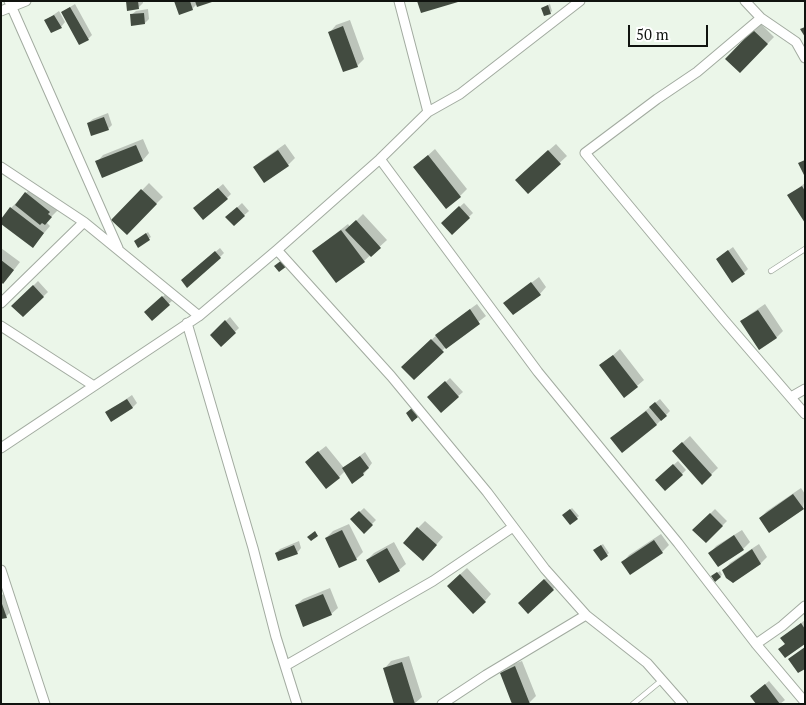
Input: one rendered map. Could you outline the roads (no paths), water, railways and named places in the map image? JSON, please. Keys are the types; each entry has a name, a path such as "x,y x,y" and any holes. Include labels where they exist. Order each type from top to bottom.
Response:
{"street":[{"path":"1,11 10,4 26,1"},
{"path":"399,1 428,112"},
{"path":"1,448 199,316 380,159 428,112 460,94 580,1"},
{"path":"745,1 761,18 796,42 805,58"},
{"path":"10,4 118,248"},
{"path":"761,18 696,72 656,99 585,153 805,414"},
{"path":"380,159 538,372 678,543 756,644 805,702"},
{"path":"1,167 84,222 199,316"},
{"path":"1,303 84,222"},
{"path":"277,250 391,376 487,492 545,568 586,615 648,663 684,704"},
{"path":"187,323 253,548 276,637 297,704"},
{"path":"1,326 94,386"},
{"path":"791,398 805,389"},
{"path":"285,666 433,581 514,527"},
{"path":"1,570 4,584 45,704"},
{"path":"756,644 782,626 805,606"},
{"path":"442,704 486,675 586,615"}],"lane":[{"path":"771,271 805,249"},
{"path":"633,704 663,680"}]}
